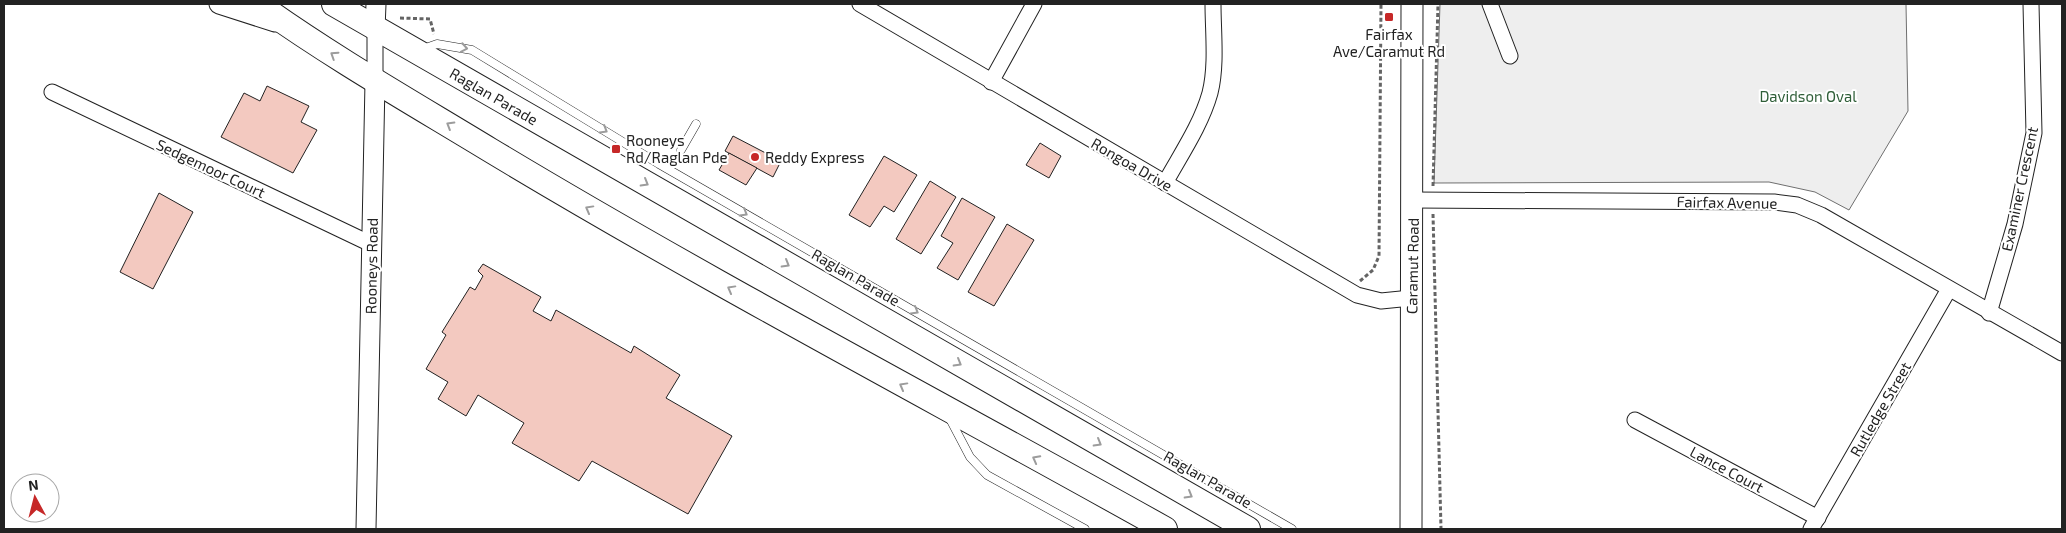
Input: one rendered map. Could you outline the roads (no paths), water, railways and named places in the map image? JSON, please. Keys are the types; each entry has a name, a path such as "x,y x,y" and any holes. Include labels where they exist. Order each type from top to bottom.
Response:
{"highway":[{"path":"258,4 375,82 568,197 945,410 1165,529"},
{"name":"Raglan Parade","path":"334,4 375,29 427,48 1248,529"}],"main road":[{"name":"Caramut Road","path":"1410,528 1412,298 1423,200 1412,4"}],"street":[{"path":"219,4 290,27"},
{"name":"Rooneys Road","path":"366,529 376,4"},
{"name":"Rongoa Drive","path":"860,4 1357,295 1382,301 1412,298"},
{"path":"991,82 1034,4"},
{"path":"1166,183 1200,120 1210,92 1214,64 1213,4"},
{"path":"1490,4 1510,56"},
{"name":"Examiner Crescent","path":"1989,313 2015,224 2034,133 2031,4"},
{"name":"Sedgemoor Court","path":"52,92 371,244"},
{"name":"Fairfax Avenue","path":"1423,200 1774,202 1796,205 1821,215 2062,354"},
{"name":"Rutledge Street","path":"1815,523 1949,290"},
{"name":"Lance Court","path":"1636,420 1815,523"}],"lane":[{"name":"Raglan Parade","path":"427,48 472,50 659,164 1292,529"},
{"path":"681,150 696,124"},
{"path":"945,410 970,457 987,475 1085,529"}],"place":[{"name":"Fairfax Ave/Caramut Rd","path":"1389,17"},
{"name":"Rooneys Rd/Raglan Pde","path":"616,149"},
{"name":"Reddy Express","path":"755,157"}],"park label":[{"name":"Davidson Oval","path":"1808,96"}]}
